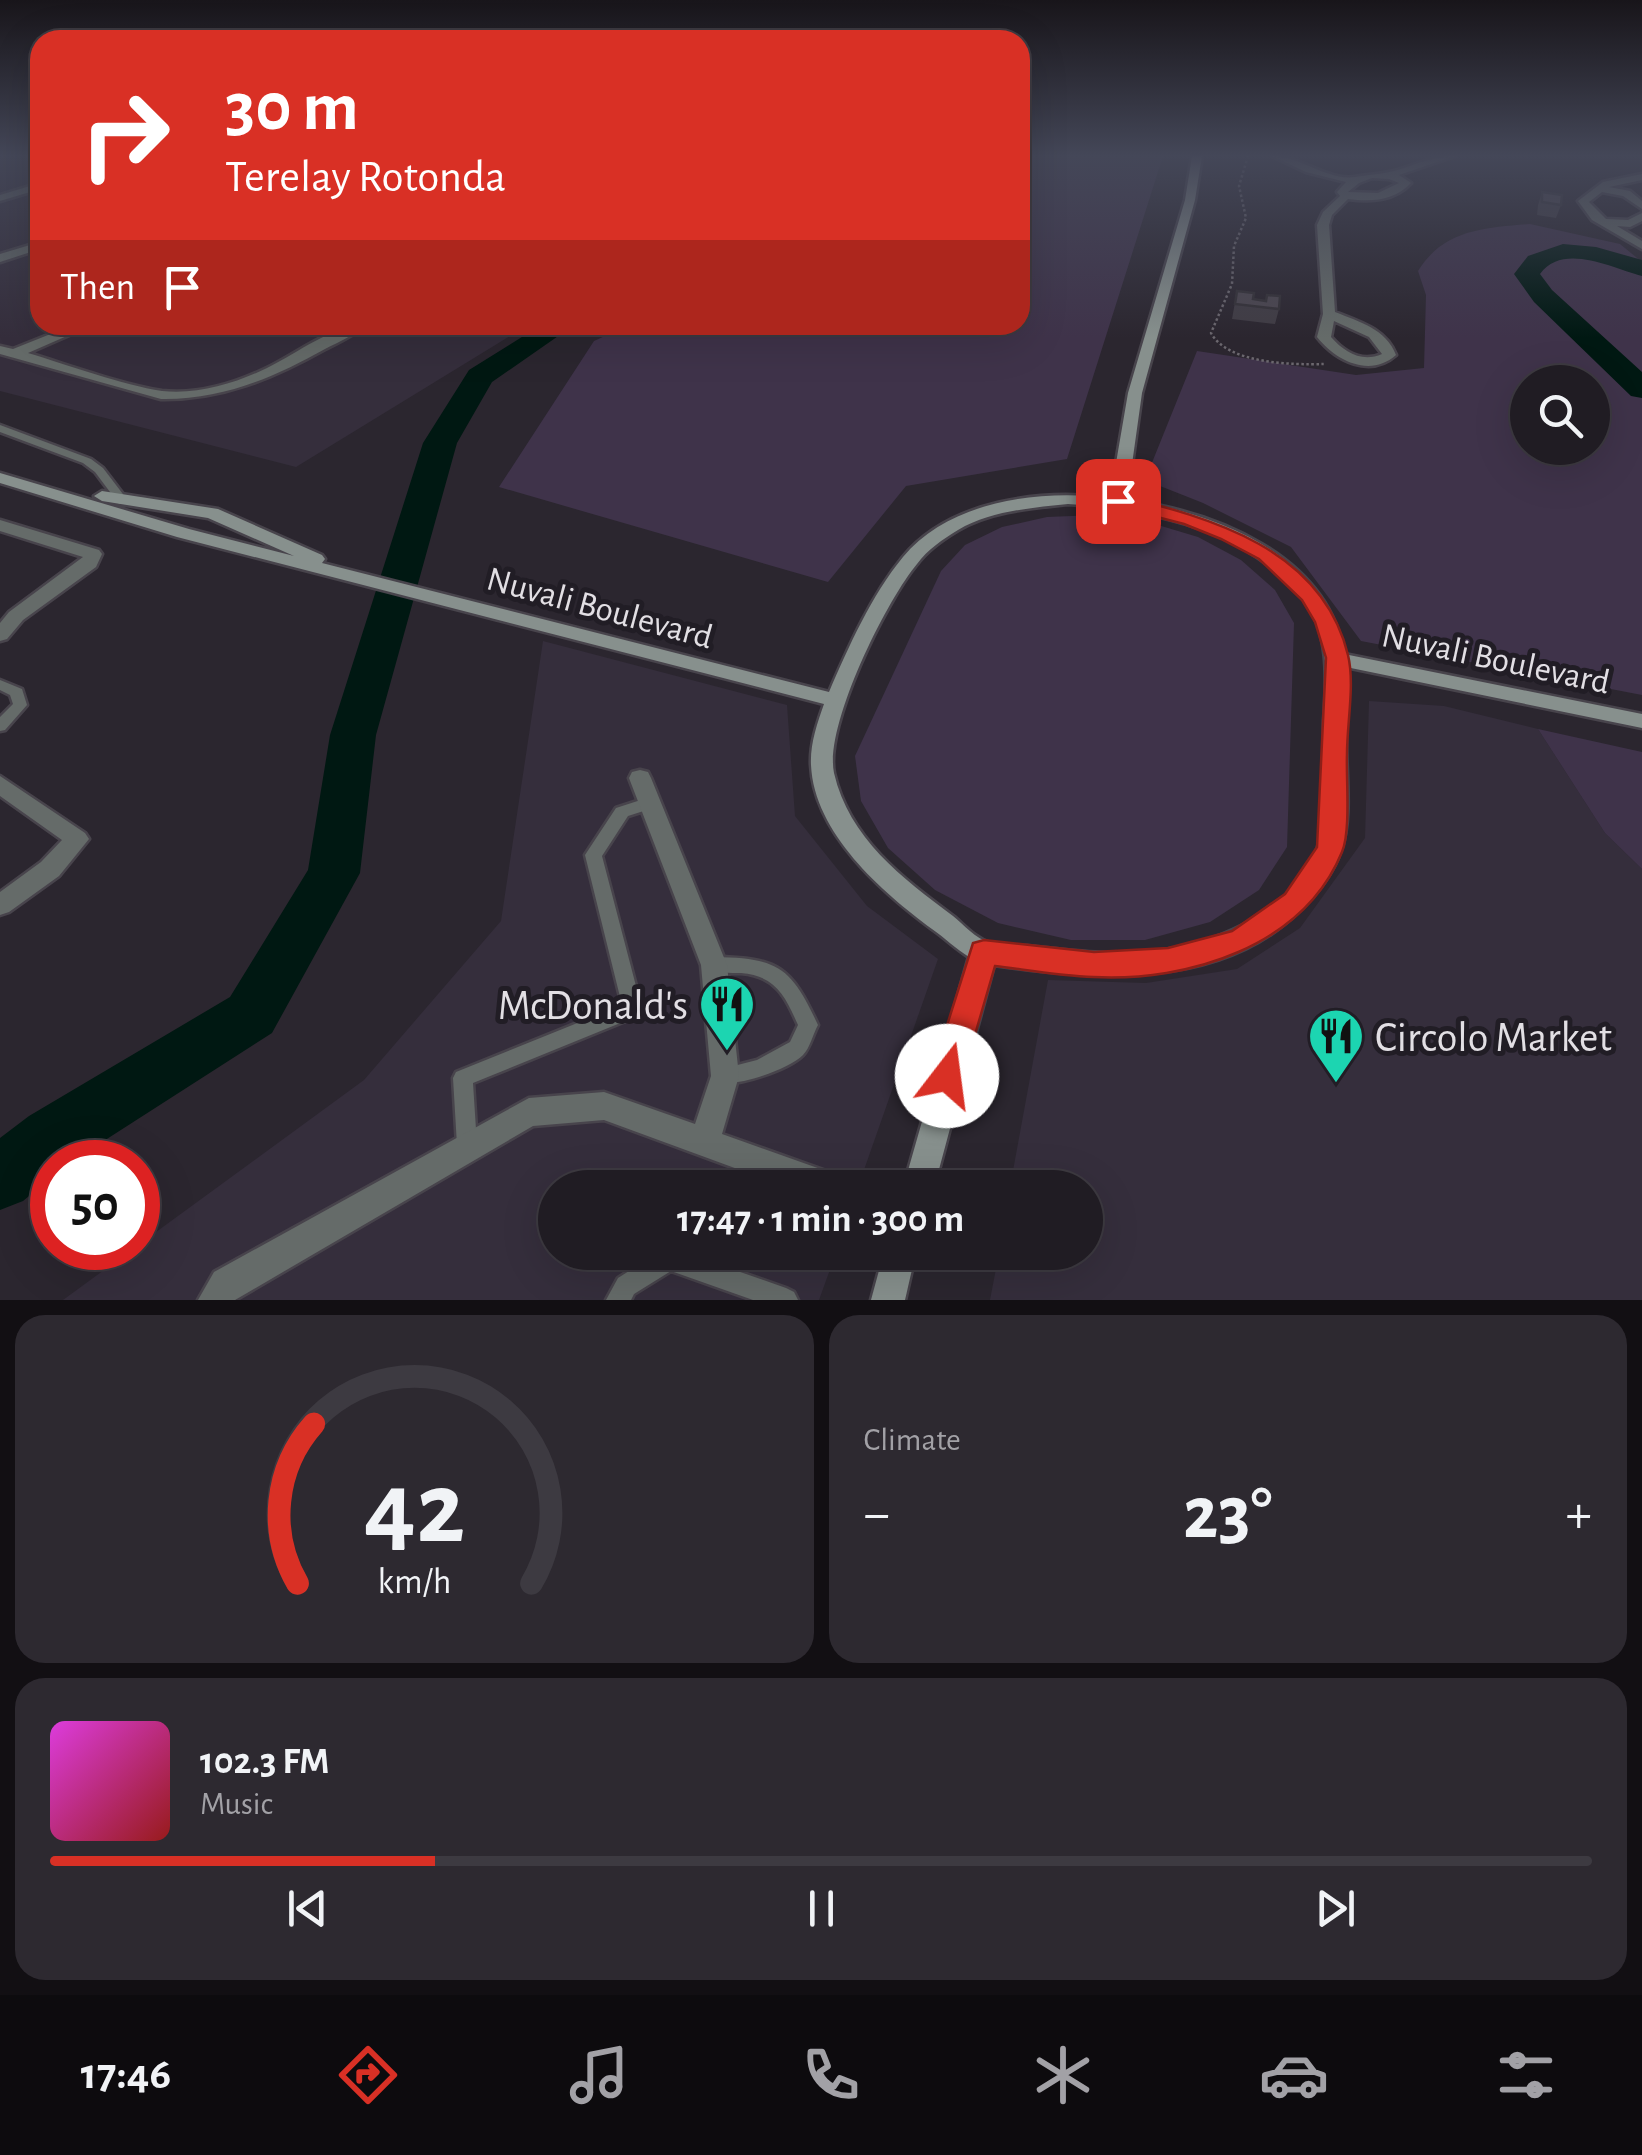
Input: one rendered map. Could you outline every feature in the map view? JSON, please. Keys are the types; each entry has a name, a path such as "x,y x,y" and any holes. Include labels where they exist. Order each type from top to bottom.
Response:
{"main road":[{"path":"1118,501 1135,394 1185,217"},
{"name":"Nuvali Boulevard","path":"0,465 39,480 124,502 212,513 277,539 349,577"},
{"name":"Nuvali Boulevard","path":"0,478 182,534 834,700"},
{"path":"1118,501 1191,520 1266,554 1311,596 1326,622 1338,658 1330,849 1295,902 1241,940 1168,961 1094,965 984,952 902,895 858,849 838,819 821,764 834,700 911,558 943,532 992,510 1033,502 1118,501"},
{"name":"Nuvali Boulevard","path":"1338,658 1642,721"},
{"path":"923,1170 984,952"},
{"path":"888,1300 896,1270"}],"street":[{"path":"1326,217 1323,225 1330,314 1324,337 1340,354 1372,362 1389,355 1388,348 1374,334 1330,314"},
{"path":"1596,218 1618,224 1638,220 1639,244"},
{"path":"1596,218 1639,244"},
{"path":"0,258 30,248"},
{"path":"7,352 56,335"},
{"path":"7,352 161,395 183,397 239,384 339,335"},
{"path":"0,524 93,554 90,564 8,615 0,635"},
{"path":"0,784 77,839 50,869 0,905"},
{"path":"645,791 714,965 726,1076 704,1142"},
{"path":"215,1300 226,1284 529,1112 604,1106 782,1170"}],"lane":[{"path":"0,428 87,461 124,502"},
{"path":"0,685 17,692 20,705 0,726"},
{"path":"467,1145 463,1078 633,1009 593,855 622,812 645,791"},
{"path":"714,965 756,966 774,972 796,999 808,1025 796,1048 760,1068 726,1076"},
{"path":"618,1300 626,1286 668,1259 786,1300"}],"path":[{"path":"1246,217 1232,240 1234,272 1227,300 1211,326 1211,336 1219,348 1237,354 1306,365 1330,363"}],"shaded area":[{"path":"0,217 30,217 30,335 512,335 296,467 0,391"},
{"path":"1030,217 1144,217 1067,459 906,486 828,582 499,487 594,341 607,335 1030,335"},
{"path":"1530,224 1620,244 1642,262 1642,695 1361,641 1291,547 1203,503 1145,480 1197,351 1356,375 1424,368 1426,295 1418,271 1440,247 1482,230"},
{"path":"1097,515 1148,522 1198,537 1241,560 1275,590 1294,623 1287,847 1259,890 1210,922 1145,940 1071,940 998,923 935,890 888,848 861,801 855,756 941,571 965,545 1002,527 1047,517"},
{"path":"543,641 787,705 795,816 867,906 938,959 864,1170 538,1170 538,1270 830,1270 819,1300 63,1300 104,1270 160,1270 160,1229 364,1080 501,921"},
{"name":"Circolo Market","path":"1369,701 1444,706 1538,729 1605,833 1642,869 1642,1300 990,1300 996,1270 1103,1270 1103,1170 1013,1170 1048,980 1146,983 1237,969 1300,928 1365,838"},
{"path":"1538,729 1642,752 1642,869 1605,833"}],"building":[{"path":"1237,291 1254,293 1253,299 1266,301 1267,295 1280,296 1279,309 1235,304"}],"waterway":[{"path":"1642,268 1596,255 1563,251 1537,261 1527,274 1543,296 1642,389"},
{"path":"0,1178 52,1138 251,1015 334,873 353,735 440,443 480,376 544,335"}],"place":[{"name":"McDonald's","path":"727,1053"},
{"name":"Circolo Market","path":"1336,1085"}],"route":[{"path":"947,1076 984,952 1094,965 1168,961 1241,940 1295,902 1330,849 1338,658 1326,622 1311,596 1266,554 1228,535 1191,520 1118,501"}]}
